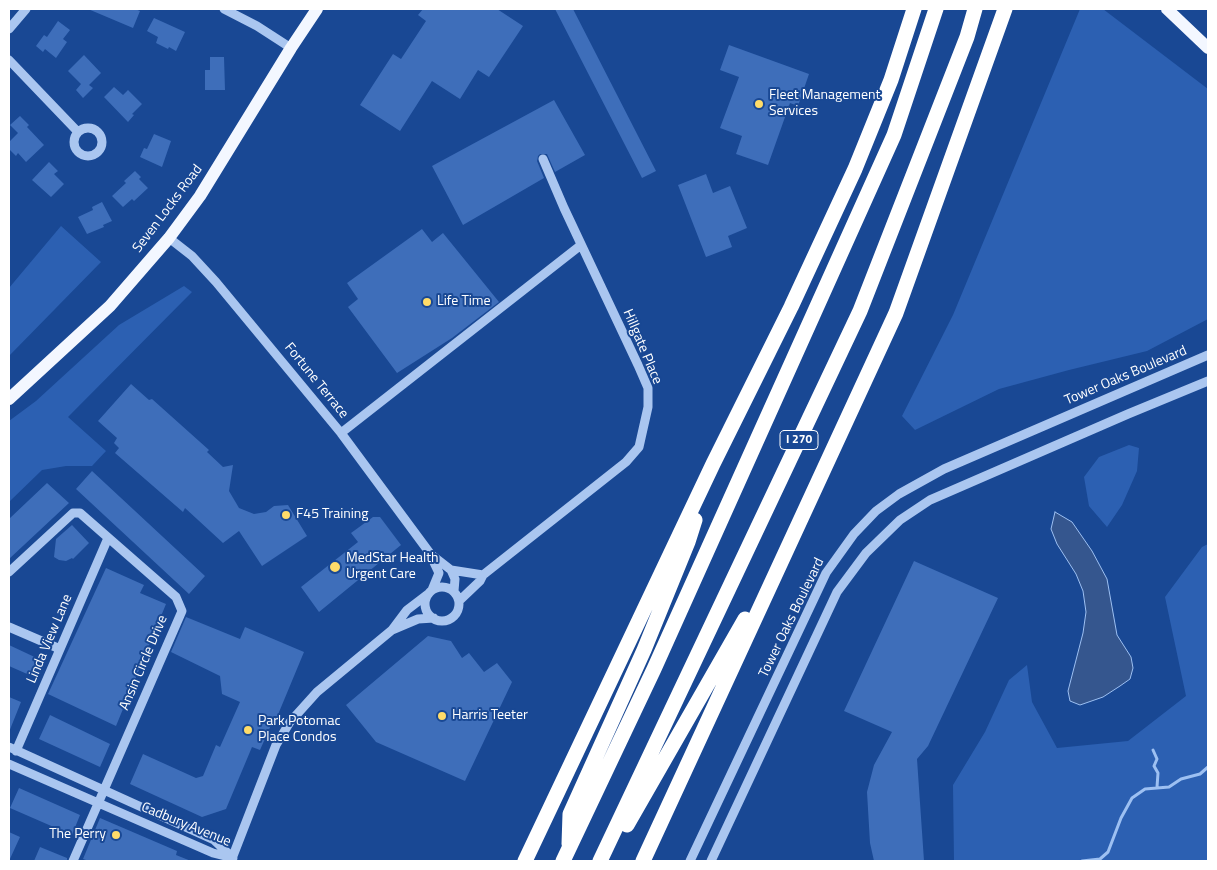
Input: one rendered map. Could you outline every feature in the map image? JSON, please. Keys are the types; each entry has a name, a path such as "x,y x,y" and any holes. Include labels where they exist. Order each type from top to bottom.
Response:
{"highway":[{"path":"525,861 713,464 791,307 855,169 891,80 914,9"},
{"name":"I 270","path":"566,855 658,660 894,135 936,9"},
{"name":"I 270","path":"600,861 860,311 967,37 976,9"},
{"name":"I 270","path":"643,861 896,313 1005,9"},
{"path":"566,855 570,814 644,650 688,542 713,464"},
{"path":"607,861 796,528"}],"main road":[{"name":"Seven Locks Road","path":"9,399 110,306 169,238 200,196 317,9"},
{"path":"1167,9 1208,48"}],"street":[{"path":"9,29 26,9"},
{"path":"224,9 257,26 291,48"},
{"path":"9,60 78,132"},
{"name":"Hillgate Place","path":"460,600 480,581 483,575 626,462 639,447 648,407 648,388 543,159"},
{"name":"Fortune Terrace","path":"169,238 192,256 216,282 341,433 429,552 439,573 430,592"},
{"path":"341,433 581,245"},
{"name":"Tower Oaks Boulevard","path":"690,861 826,573 854,534 876,511 899,494 944,469 1208,356"},
{"path":"711,861 837,592 866,553 900,520 930,500 1208,381"},
{"name":"Ansin Circle Drive","path":"9,572 73,513 80,513 176,597 182,611 73,861"},
{"name":"Linda View Lane","path":"13,749 60,649 108,538"},
{"name":"Fortune Terrace","path":"429,552 451,570"},
{"path":"454,591 454,579 451,570 483,575"},
{"path":"232,860 276,745 290,722 317,692 392,630 418,618 444,620 454,616 459,607 460,600 454,591 443,586 430,592 421,601 406,610 392,630"},
{"path":"430,592 425,606 434,618"},
{"path":"9,627 60,649"},
{"name":"Cadbury Avenue","path":"13,749 214,840 232,860"},
{"name":"Cadbury Avenue","path":"9,764 232,860"}],"shaded area":[{"path":"1080,9 1103,9 1208,89 1208,319 1147,351 999,389 915,430 902,416 953,315"},
{"path":"61,226 101,262 9,356 9,288"},
{"path":"184,286 192,292 68,417 106,451 92,466 66,466 42,470 9,502 9,421 36,401 119,325"},
{"path":"1129,445 1139,448 1137,471 1122,505 1107,527 1089,506 1084,477 1099,457"},
{"path":"1055,512 1072,522 1092,551 1107,579 1117,635 1131,657 1133,668 1130,679 1120,686 1103,697 1080,705 1070,701 1068,691 1083,633 1086,612 1083,591 1076,574 1057,544 1051,529"},
{"path":"1208,544 1208,861 954,861 953,785 985,732 1009,680 1027,665 1032,702 1057,748 1128,741 1186,696 1165,597 1202,547"}],"building":[{"path":"88,9 135,9 140,11 133,28"},
{"path":"423,9 497,9 523,26 489,77 478,70 460,99 432,81 400,131 360,105 393,54 401,59 426,21 418,15"},
{"path":"555,9 573,9 656,171 642,178"},
{"path":"154,18 185,32 176,51 156,43 158,37 147,31"},
{"path":"58,21 70,30 63,39 67,42 56,58 45,49 43,52 36,46 44,35 47,37"},
{"name":"Fleet Management Services","path":"729,45 809,74 798,106 790,103 768,165 736,154 742,136 720,128 739,77 720,70"},
{"path":"84,55 101,73 89,85 93,88 83,98 76,90 81,84 68,71"},
{"path":"210,57 224,57 225,90 205,90 205,70 210,70"},
{"path":"114,87 123,95 128,90 142,104 132,114 134,115 128,122 104,97"},
{"path":"554,100 585,155 555,172 547,154 540,154 537,161 544,178 463,225 432,166"},
{"path":"20,116 29,125 27,127 44,145 26,162 18,153 16,156 9,149 9,142 18,133 10,125"},
{"path":"154,134 171,141 162,167 140,157 144,148 147,149"},
{"path":"49,162 58,171 54,174 64,184 51,197 32,180"},
{"path":"135,171 141,177 139,179 148,188 134,201 132,199 123,207 112,196 126,183 124,181"},
{"path":"706,174 713,193 730,186 747,228 728,236 732,247 706,257 678,185"},
{"path":"102,202 112,221 103,225 104,227 87,234 78,217 93,210 92,207"},
{"name":"Life Time","path":"422,229 432,242 443,233 499,302 452,338 397,373 348,307 358,299 347,283"},
{"path":"131,384 149,400 152,399 209,450 207,452 223,467 233,465 229,491 239,508 254,514 266,512 274,506 288,505 307,536 262,566 239,531 223,543 185,508 183,512 115,453 119,448 114,443 117,438 98,421"},
{"path":"92,471 205,576 189,594 76,489"},
{"path":"47,483 69,503 9,559 9,519"},
{"path":"373,517 380,517 401,545 319,612 301,587 358,542 351,533"},
{"path":"72,525 89,543 73,559 59,560 54,557 56,539"},
{"path":"914,561 998,598 928,746 917,759 924,861 874,861 870,843 867,792 874,765 892,732 844,711"},
{"path":"106,568 144,585 140,593 166,604 116,726 48,694"},
{"path":"186,617 240,639 245,627 304,652 277,717 275,716 260,750 252,747 226,809 202,817 130,784 143,754 196,778 203,776 216,745 220,747 240,702 222,694 220,676 171,652"},
{"path":"428,636 451,641 462,658 469,653 484,672 497,663 512,682 465,781 376,742 346,705"},
{"path":"9,645 41,660 34,677 9,666"},
{"path":"9,697 21,702 9,732"},
{"path":"50,715 110,744 100,767 39,739"},
{"path":"19,788 80,815 72,835 10,808"},
{"name":"The Perry","path":"100,818 177,851 176,855 191,861 89,861 83,859"},
{"path":"9,832 20,837 9,861"},
{"path":"40,847 67,858 67,861 34,861"}],"waterway":[{"path":"1153,750 1157,759 1154,766 1158,773 1157,787"},
{"path":"1082,861 1100,859 1108,852 1121,818 1132,798 1145,789 1169,787 1181,779 1200,774 1208,767"}],"place":[{"name":"Fleet Management Services","path":"759,104"},
{"name":"Life Time","path":"427,302"},
{"name":"F45 Training","path":"286,515"},
{"name":"MedStar Health Urgent Care","path":"335,567"},
{"name":"Harris Teeter","path":"442,716"},
{"name":"Park Potomac Place Condos","path":"248,730"},
{"name":"The Perry","path":"116,835"}]}
